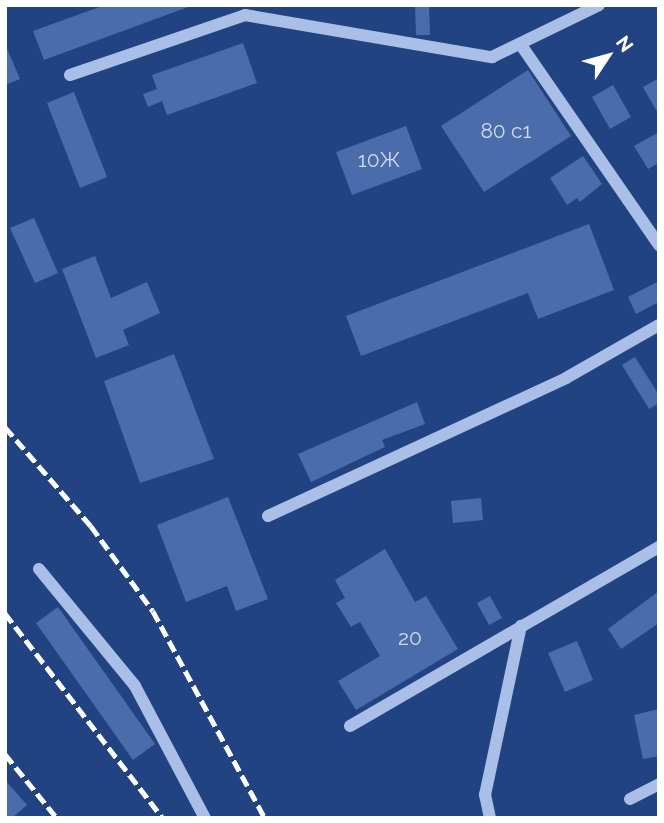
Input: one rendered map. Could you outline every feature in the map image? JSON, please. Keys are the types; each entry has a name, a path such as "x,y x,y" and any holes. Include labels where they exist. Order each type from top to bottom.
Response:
{"street":[{"path":"70,75 245,15 492,57 599,5"},
{"path":"521,45 659,245"},
{"path":"268,516 566,378 659,325"},
{"path":"350,726 659,547"},
{"path":"39,569 135,686 205,818"},
{"path":"490,818 485,795 521,626"},
{"path":"630,799 659,785"}],"building":[{"path":"105,5 188,7 44,60 33,31"},
{"path":"415,5 429,5 430,35 416,35"},
{"path":"243,43 257,83 167,115 162,101 148,107 143,94 157,89 152,75"},
{"path":"5,44 20,79 5,85"},
{"path":"528,70 571,136 484,192 441,126"},
{"path":"659,78 659,115 643,87"},
{"path":"613,85 631,117 610,129 592,97"},
{"path":"74,92 107,177 80,188 47,103"},
{"path":"406,126 422,169 352,195 336,152"},
{"path":"659,132 659,163 648,169 634,146"},
{"path":"583,156 602,184 580,202 577,198 567,205 550,178"},
{"path":"34,218 58,273 35,283 10,228"},
{"path":"589,224 614,290 538,319 528,293 361,356 346,316"},
{"path":"95,256 111,298 147,282 160,313 123,330 129,345 96,358 62,269"},
{"path":"659,281 659,302 636,314 628,297"},
{"path":"174,354 214,459 140,483 104,381"},
{"path":"635,357 659,395 659,403 649,409 622,365"},
{"path":"417,402 425,424 382,440 385,447 311,482 298,454"},
{"path":"228,497 268,599 236,611 227,586 186,602 157,525"},
{"path":"481,498 483,520 453,523 451,501"},
{"path":"385,549 415,602 426,596 458,649 356,710 338,681 380,656 360,622 351,627 336,603 345,598 335,580"},
{"path":"659,591 659,623 621,649 608,629"},
{"path":"490,596 502,618 489,625 477,603"},
{"path":"58,607 155,744 133,760 36,623"},
{"path":"577,641 593,680 565,692 548,653"},
{"path":"659,709 659,756 643,759 634,715"},
{"path":"5,780 27,805 12,818 5,818"}],"railway":[{"path":"5,427 91,526 153,611 265,818"},
{"path":"5,613 163,818"},
{"path":"5,754 57,818"}]}
